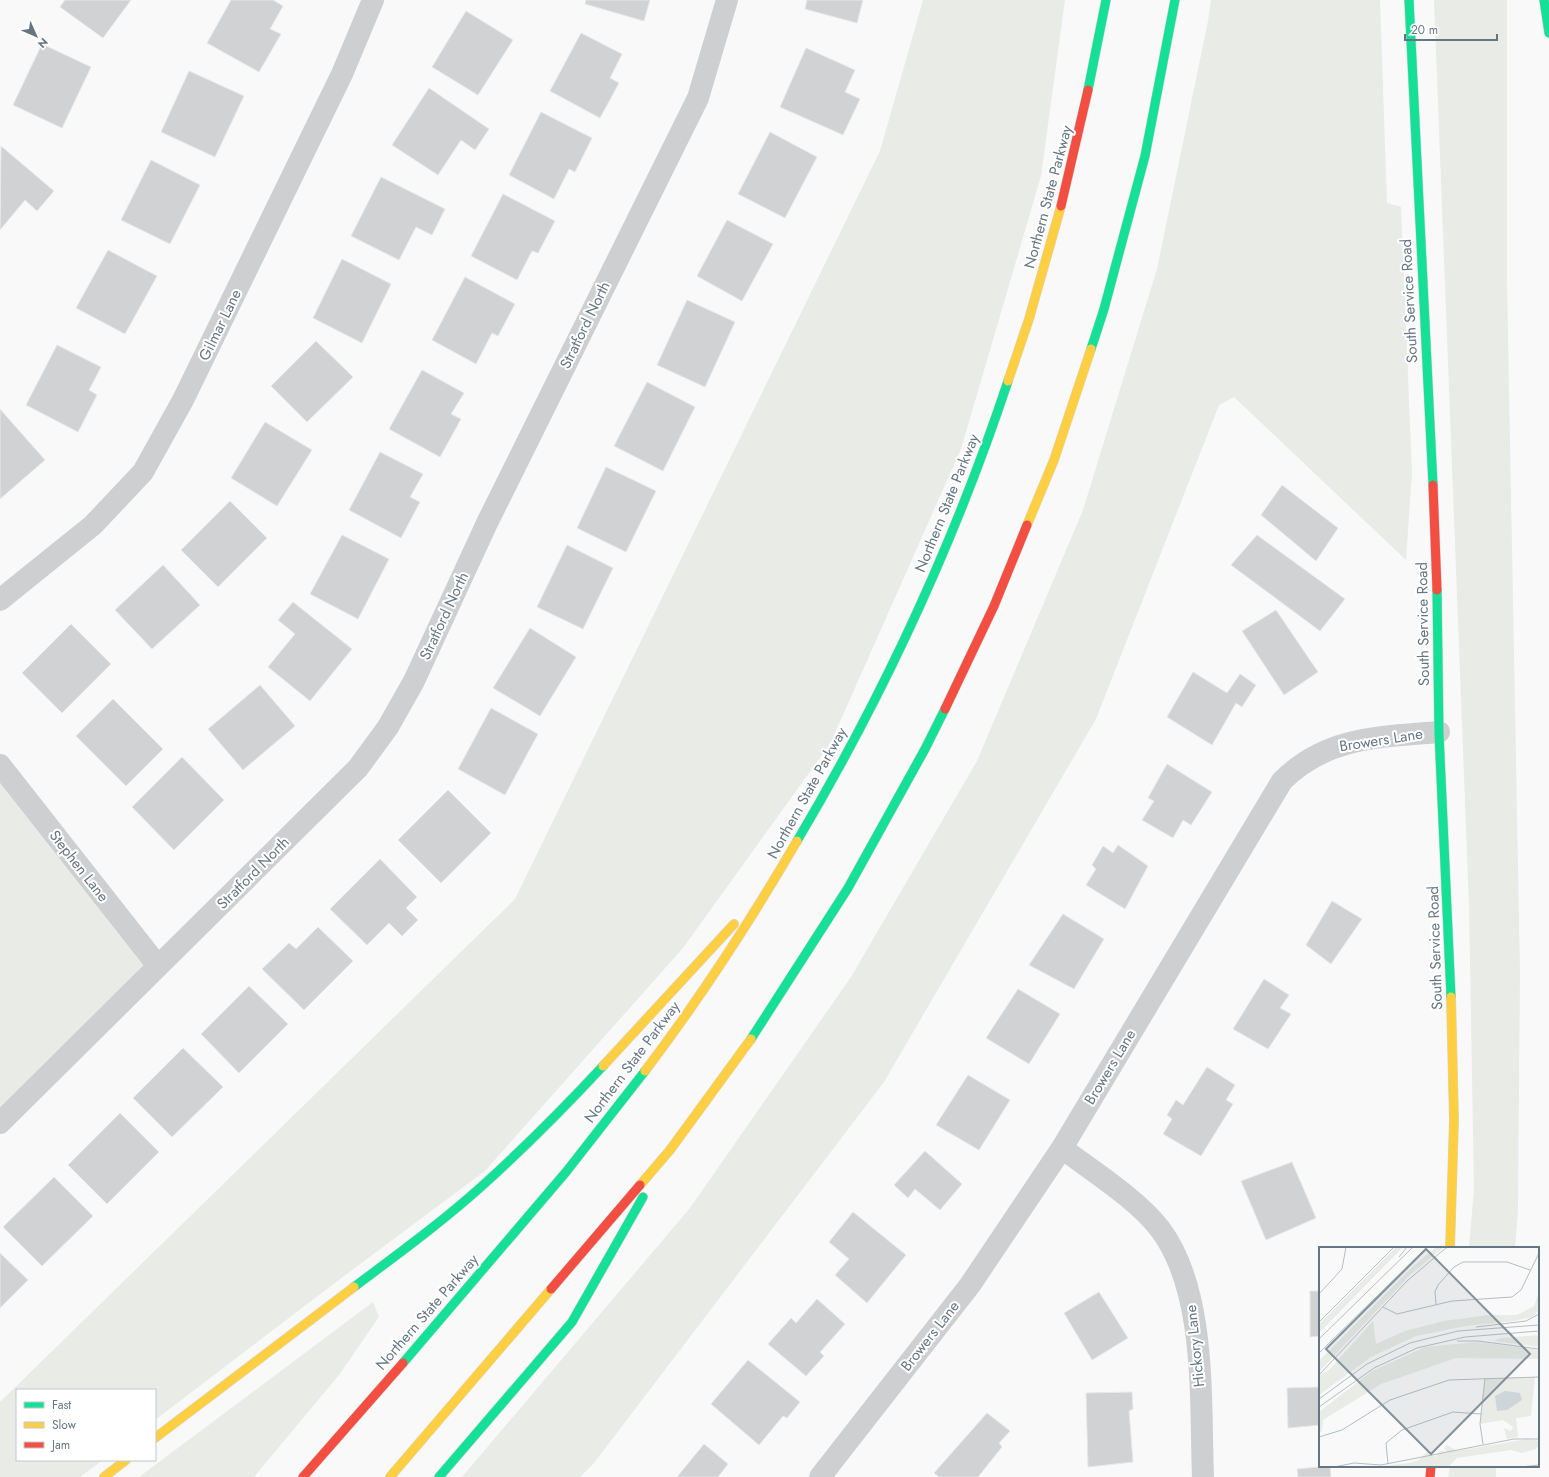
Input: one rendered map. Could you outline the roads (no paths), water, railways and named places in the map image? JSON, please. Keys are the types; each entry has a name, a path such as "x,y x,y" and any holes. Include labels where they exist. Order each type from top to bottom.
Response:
{"main road":[{"name":"Northern State Parkway","path":"303,1477 534,1210 605,1123 710,980 772,884 799,838 881,688 929,585 973,480 1013,367 1059,216 1085,106 1106,0"},
{"path":"390,1477 670,1150 739,1059 831,919 916,770 967,669 991,616 1054,460 1108,295 1149,136 1175,0"},
{"name":"South Service Road","path":"1409,0 1437,581 1439,732 1451,978 1454,1098 1453,1200 1450,1247"},
{"path":"1544,0 1549,33"},
{"path":"156,1437 414,1242 482,1186 566,1106 772,884"},
{"path":"439,1477 572,1322 670,1150"},
{"path":"104,1477 125,1461"},
{"path":"1430,1477 1431,1467"}],"street":[{"name":"Gilmar Lane","path":"0,600 94,525 143,472 183,400 335,89 373,0"},
{"name":"Stratford North","path":"0,1123 358,768 388,726 414,681 487,524 698,98 727,0"},
{"name":"Browers Lane","path":"820,1477 970,1285 1062,1148 1282,780 1295,767 1329,748 1370,739 1439,732"},
{"name":"Stephen Lane","path":"0,765 158,966"},
{"name":"Hickory Lane","path":"1062,1148 1133,1202 1160,1229 1178,1262 1193,1309 1198,1347 1203,1477"}]}
